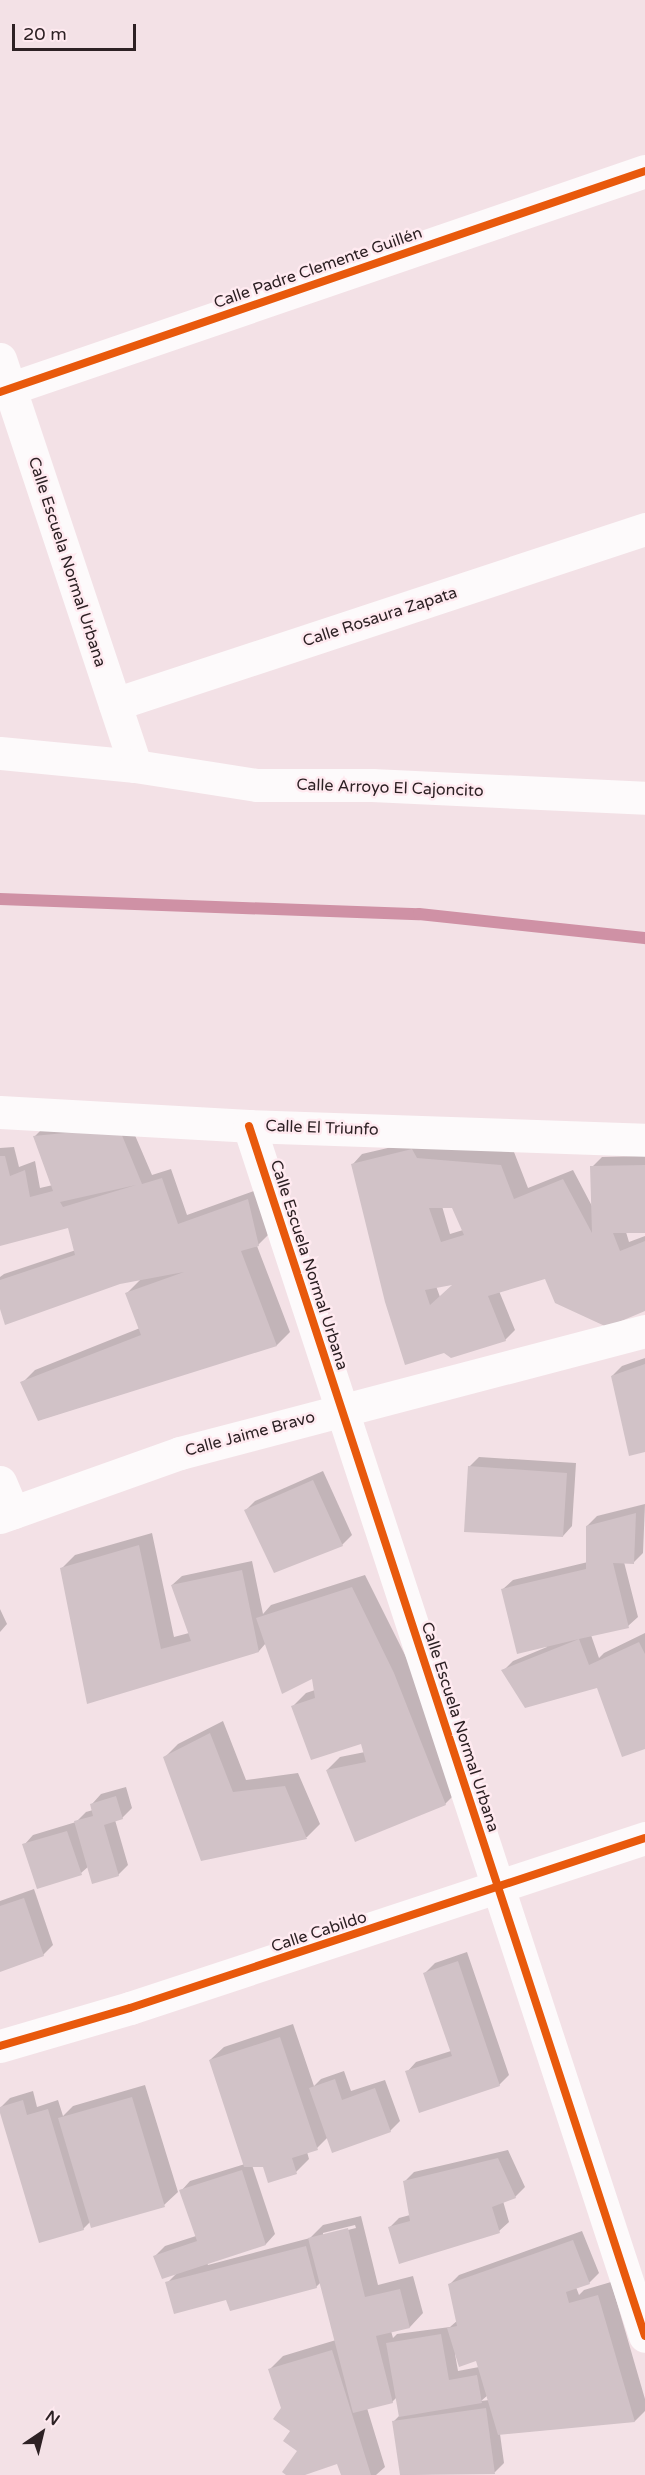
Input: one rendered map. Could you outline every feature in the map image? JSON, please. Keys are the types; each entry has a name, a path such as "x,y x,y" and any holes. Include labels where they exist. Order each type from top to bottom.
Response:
{"street":[{"name":"Calle Padre Clemente Guillén","path":"3,380 645,171"},
{"name":"Calle Escuela Normal Urbana","path":"3,380 135,766"},
{"name":"Calle Rosaura Zapata","path":"115,704 645,529"},
{"path":"0,753 135,766"},
{"name":"Calle Arroyo El Cajoncito","path":"135,766 257,785 372,785 645,798"},
{"name":"Calle El Triunfo","path":"0,1113 249,1126 645,1140"},
{"name":"Calle Escuela Normal Urbana","path":"249,1126 645,2336"},
{"name":"Calle Jaime Bravo","path":"6,1514 180,1453 342,1408 645,1330"},
{"path":"0,1482 6,1514"},
{"name":"Calle Cabildo","path":"0,2046 130,2008 645,1838"}],"building":[{"path":"119,1128 142,1184 162,1178 178,1224 248,1199 259,1246 241,1251 277,1346 38,1421 20,1382 141,1335 125,1293 184,1272 120,1284 5,1325 0,1309 0,1280 75,1255 68,1228 0,1246 0,1156 5,1156 10,1176 25,1170 30,1197 53,1191 33,1136","holes":["136,1185 63,1207 60,1202"]},
{"path":"412,1149 417,1158 501,1165 514,1199 563,1179 592,1233 590,1166 645,1165 645,1233 613,1233 620,1251 645,1241 645,1311 607,1327 555,1303 545,1279 488,1296 506,1341 451,1358 444,1353 405,1365 385,1302 351,1164","holes":["429,1208 452,1208 464,1235 441,1242","452,1285 430,1305 425,1290"]},
{"path":"645,1364 645,1452 629,1456 611,1376"},
{"path":"468,1466 567,1473 563,1537 464,1532"},
{"path":"313,1480 343,1546 274,1573 244,1510"},
{"path":"636,1513 634,1564 613,1563 629,1628 517,1654 501,1589 586,1569 586,1526"},
{"path":"139,1545 161,1649 191,1641 171,1585 242,1570 259,1652 87,1704 60,1568"},
{"path":"352,1587 394,1673 446,1805 355,1842 326,1770 366,1762 361,1744 311,1760 291,1706 315,1698 312,1679 282,1694 256,1618"},
{"path":"579,1639 589,1665 639,1642 645,1654 645,1749 622,1757 597,1688 525,1708 501,1670"},
{"path":"210,1733 233,1792 285,1786 307,1839 201,1861 163,1757"},
{"path":"116,1796 123,1819 104,1825 119,1876 92,1884 74,1821 93,1816 90,1804"},
{"path":"67,1831 82,1875 37,1889 22,1844"},
{"path":"24,1898 44,1956 0,1972 0,1906"},
{"path":"458,1961 500,2086 419,2113 405,2071 452,2056 423,1973"},
{"path":"280,2037 318,2150 292,2158 297,2174 268,2183 263,2167 244,2167 209,2060"},
{"path":"335,2079 342,2100 375,2088 391,2132 332,2153 309,2088"},
{"path":"132,2097 165,2207 91,2228 58,2118"},
{"path":"23,2100 27,2115 48,2109 84,2230 39,2243 0,2113 0,2107"},
{"path":"498,2158 516,2198 492,2207 500,2233 399,2264 388,2227 410,2221 403,2181"},
{"path":"242,2170 266,2245 162,2279 153,2256 197,2241 179,2190"},
{"path":"348,2228 365,2297 400,2289 410,2328 376,2336 393,2403 353,2413 308,2238"},
{"path":"573,2240 590,2284 566,2292 569,2303 598,2295 635,2422 498,2435 476,2361 459,2367 447,2328 457,2326 448,2284"},
{"path":"306,2246 317,2288 230,2311 226,2300 174,2314 165,2282"},
{"path":"441,2334 449,2380 477,2375 482,2403 399,2417 386,2343"},
{"path":"332,2350 371,2475 341,2475 337,2464 305,2475 286,2475 282,2472 297,2451 283,2441 290,2431 273,2419 281,2408 268,2369"},
{"path":"486,2408 495,2474 400,2475 392,2421"}],"waterway":[{"path":"0,899 419,914 645,938"}],"cycle path":[{"path":"0,392 645,171"},
{"path":"249,1126 645,2336"},
{"path":"0,2046 130,2008 645,1838"}]}
